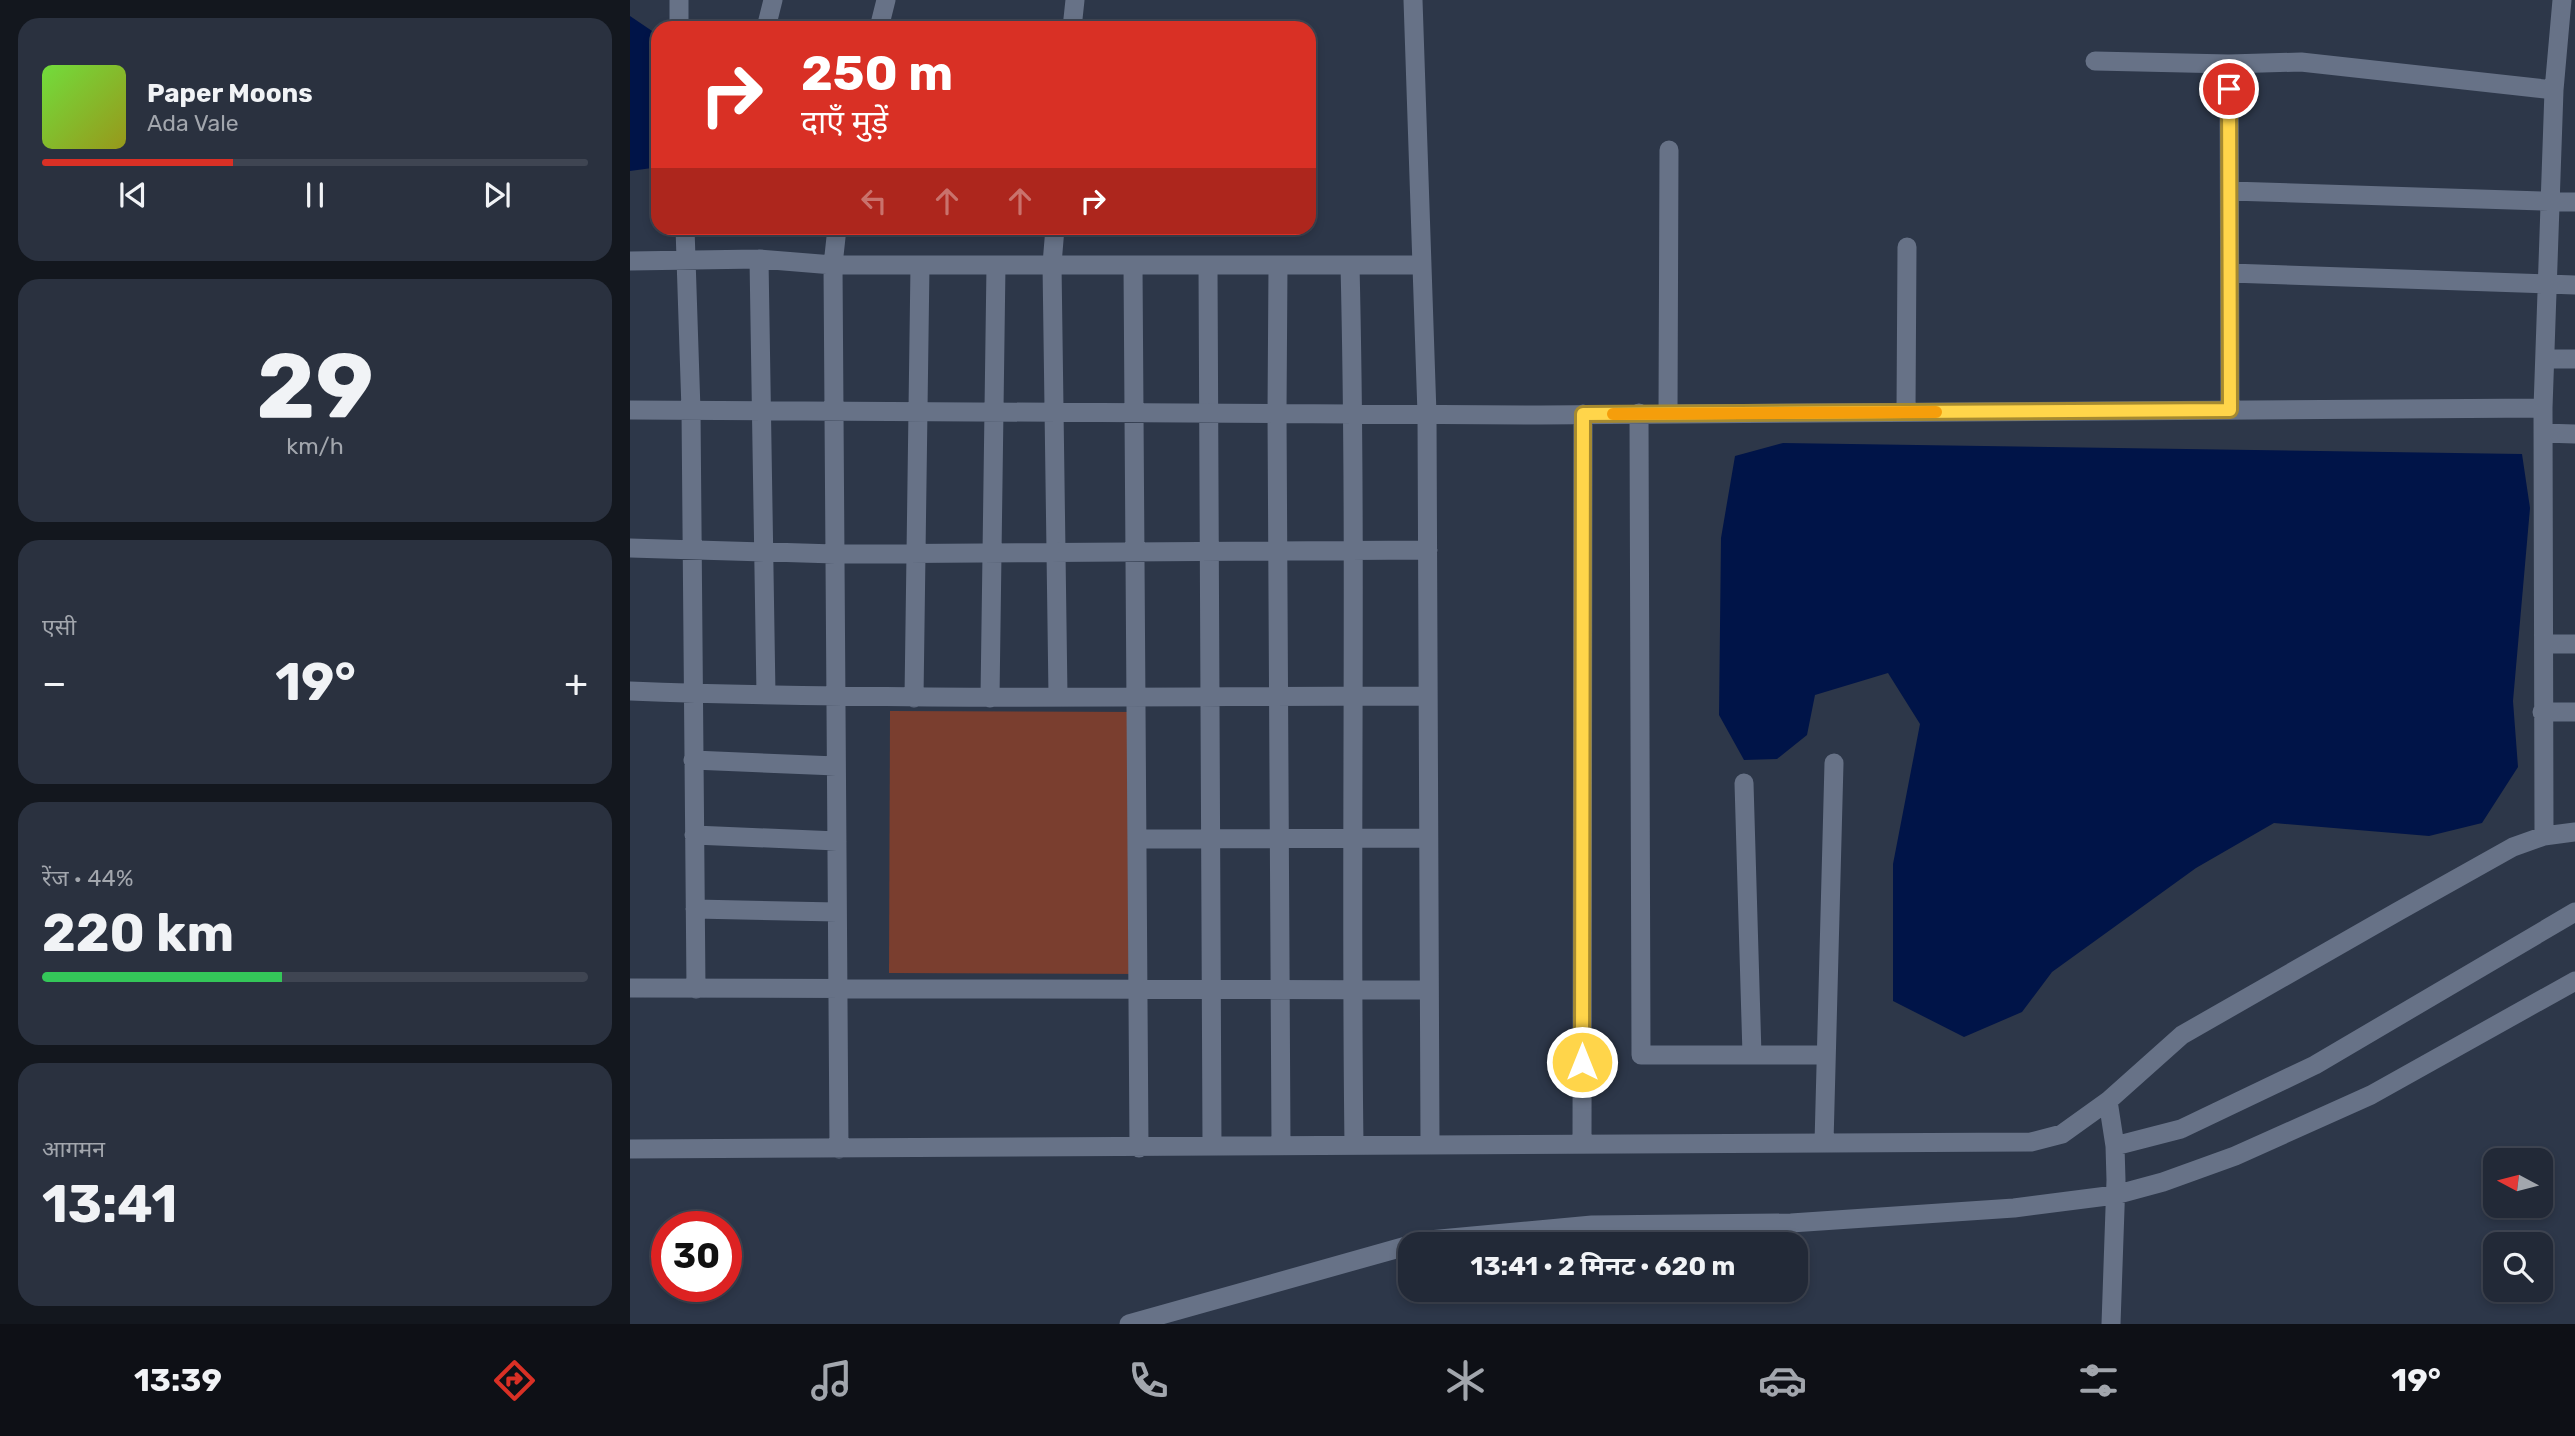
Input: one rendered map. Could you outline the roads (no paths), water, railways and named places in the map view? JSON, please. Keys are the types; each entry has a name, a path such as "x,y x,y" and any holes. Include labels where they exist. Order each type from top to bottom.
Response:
{"street":[{"path":"679,0 679,21"},
{"path":"768,21 773,0"},
{"path":"881,21 886,0"},
{"path":"1072,21 1074,0"},
{"path":"1413,0 1427,414 1430,1144"},
{"path":"2544,836 2543,408 2554,90 2562,0"},
{"path":"2095,61 2229,64 2301,62 2554,90"},
{"path":"2229,64 2230,410"},
{"path":"1668,414 1669,150"},
{"path":"2230,191 2575,202"},
{"path":"685,235 693,549 696,989"},
{"path":"836,235 833,265 839,1149"},
{"path":"1054,235 1052,264 1058,696"},
{"path":"1906,412 1907,247"},
{"path":"630,261 759,259 833,265 1422,265"},
{"path":"759,259 766,695"},
{"path":"914,698 920,265"},
{"path":"990,698 996,265"},
{"path":"1133,265 1139,1148"},
{"path":"1208,265 1212,1146"},
{"path":"1278,265 1281,1145"},
{"path":"1350,265 1354,551 1354,1144"},
{"path":"2230,273 2575,285"},
{"path":"2545,359 2575,359"},
{"path":"630,410 1668,414 2543,408"},
{"path":"1639,413 1641,1055 1826,1055"},
{"path":"1582,1143 1583,414"},
{"path":"2543,433 2575,433"},
{"path":"630,548 835,554 1428,550"},
{"path":"2544,644 2575,644"},
{"path":"630,691 914,698 1428,696"},
{"path":"2542,712 2575,712"},
{"path":"693,760 836,766"},
{"path":"1824,1143 1835,763"},
{"path":"1744,783 1752,1055"},
{"path":"630,1149 2031,1142 2062,1134 2108,1101 2182,1035 2513,847 2544,836 2575,832"},
{"path":"694,835 836,841"},
{"path":"1137,839 1210,841 1428,838"},
{"path":"695,909 837,912"},
{"path":"2115,1146 2181,1129 2315,1065 2575,912"},
{"path":"1516,1232 1592,1225 1791,1223 2014,1208 2115,1195 2163,1182 2235,1156 2371,1094 2575,981"},
{"path":"630,988 1429,990"},
{"path":"2108,1101 2115,1146 2111,1324"},
{"path":"1129,1324 1398,1249"}]}
